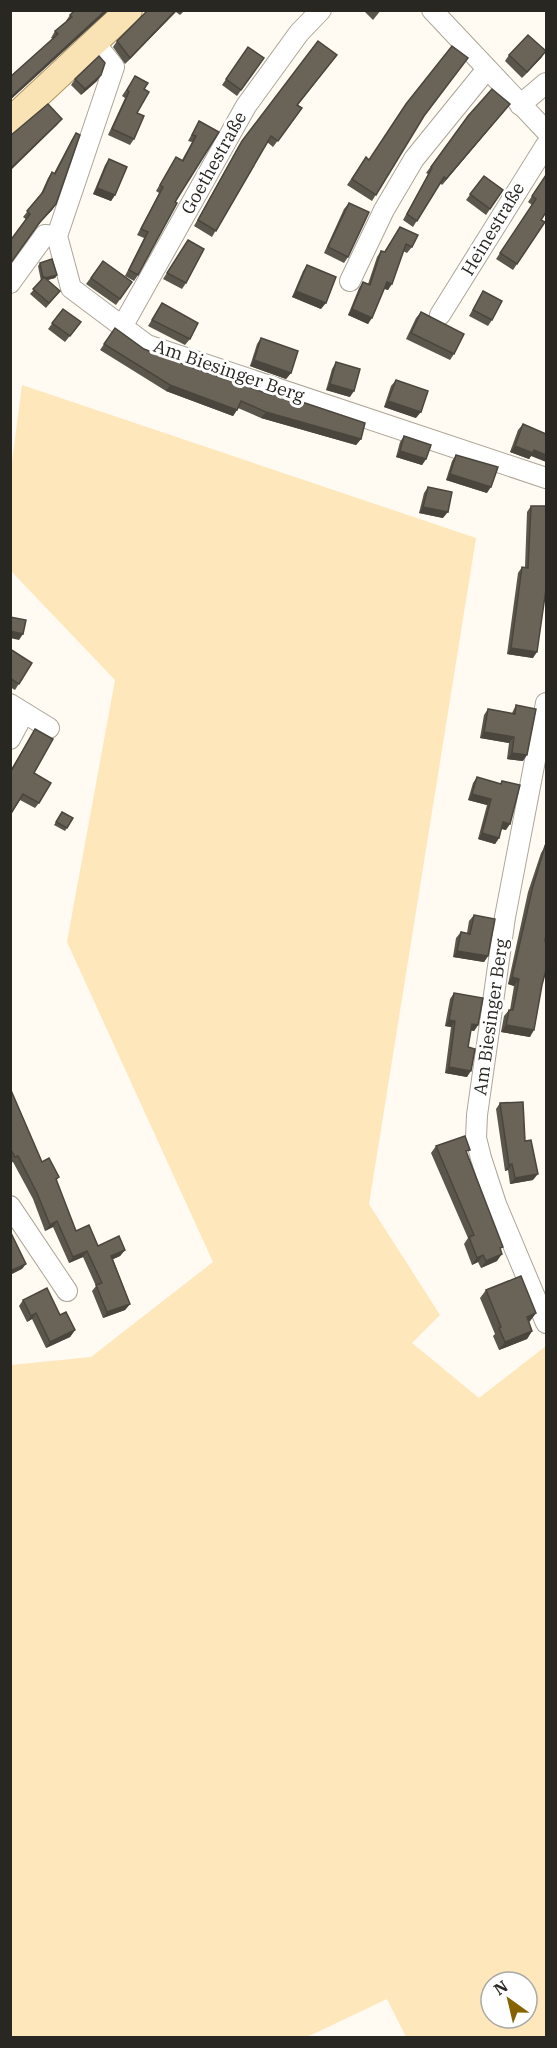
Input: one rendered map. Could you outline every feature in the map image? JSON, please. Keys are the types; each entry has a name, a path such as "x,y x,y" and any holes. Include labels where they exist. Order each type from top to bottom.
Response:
{"main road":[{"path":"10,122 129,10"}],"street":[{"name":"Goethestraße","path":"122,327 246,106 299,33 321,10"},
{"path":"432,10 546,131"},
{"path":"10,283 45,235 57,236 114,67 95,43"},
{"path":"350,281 384,210 414,159 487,69"},
{"path":"520,105 546,83"},
{"name":"Heinestraße","path":"440,315 546,145"},
{"name":"Am Biesinger Berg","path":"57,236 71,288 147,345 546,478"},
{"name":"Am Biesinger Berg","path":"546,703 505,917 477,1115 476,1138 496,1204 546,1323"},
{"path":"10,739 17,708 49,728"},
{"path":"10,1206 67,1291"}],"shaded area":[{"path":"22,385 476,538 369,1204 440,1315 412,1343 479,1398 546,1346 546,2037 406,2037 387,1999 307,2037 11,2037 11,1365 91,1357 213,1262 67,942 115,680 11,571 10,477"}],"building":[{"path":"75,10 106,10 10,98 10,77 58,34 55,31 72,17 70,15"},
{"path":"148,10 176,10 130,58 117,41"},
{"path":"528,35 546,51 527,72 509,55"},
{"path":"318,41 337,55 297,105 302,108 278,141 271,136 216,231 198,220 242,141"},
{"path":"452,46 468,58 424,116 376,195 352,179 366,157 369,160 406,104"},
{"path":"248,47 264,58 241,90 226,79"},
{"path":"99,56 105,63 101,75 85,89 75,79"},
{"path":"135,76 148,83 144,89 149,92 137,113 144,116 134,139 112,129"},
{"path":"492,89 510,104 446,179 444,177 417,221 407,214 431,167 468,116"},
{"path":"48,104 62,119 10,169 10,136"},
{"path":"199,121 219,132 175,202 177,203 138,275 129,270 148,232 141,229 163,187 160,185 176,157 183,161 196,136 192,135"},
{"path":"76,133 80,135 56,204 10,264 10,241 30,214 27,211 43,192 52,172 55,174"},
{"path":"109,159 127,167 115,195 97,188"},
{"path":"546,175 546,212 541,220 545,222 517,264 500,253 536,199 532,196"},
{"path":"484,176 503,190 490,209 470,194"},
{"path":"349,203 369,212 348,257 328,247"},
{"path":"400,227 418,235 412,247 406,244 392,284 387,282 372,318 352,309 363,282 370,285 381,251 385,252"},
{"path":"188,240 204,249 186,283 167,273"},
{"path":"52,259 57,275 43,279 40,263"},
{"path":"103,261 132,282 120,299 91,278"},
{"path":"307,265 336,277 326,303 296,291"},
{"path":"44,277 60,291 49,303 33,289"},
{"path":"483,291 502,301 492,320 473,310"},
{"path":"162,303 198,323 190,339 152,320"},
{"path":"63,309 81,322 70,336 52,323"},
{"path":"421,312 464,334 454,354 411,333"},
{"path":"115,328 144,349 177,362 271,395 272,392 365,423 361,439 266,412 241,401 237,410 170,385 104,344"},
{"path":"261,338 298,351 291,373 254,360"},
{"path":"336,362 360,369 354,391 330,384"},
{"path":"396,380 428,391 421,412 388,401"},
{"path":"523,424 546,434 546,455 515,446"},
{"path":"404,436 431,445 426,459 400,451"},
{"path":"456,455 498,467 491,487 450,474"},
{"path":"428,487 452,492 448,512 423,507"},
{"path":"531,506 546,506 546,589 537,652 511,648 522,567 528,568"},
{"path":"10,617 26,620 23,634 10,631"},
{"path":"10,649 32,663 19,684 10,678"},
{"path":"516,705 536,709 527,755 512,753 514,737 484,732 488,709 515,714"},
{"path":"35,729 53,739 34,773 51,783 39,803 23,794 10,815 10,773"},
{"path":"477,777 501,784 502,781 520,785 510,824 503,822 499,838 482,833 491,799 472,794"},
{"path":"62,812 73,818 67,828 56,822"},
{"path":"545,846 546,970 534,1030 506,1025 509,1010 513,1010 519,979 512,977 533,886"},
{"path":"474,915 495,919 488,956 457,951 461,932 470,934"},
{"path":"454,993 483,998 478,1025 472,1024 468,1047 475,1049 471,1071 449,1067 455,1021 449,1020"},
{"path":"10,1088 42,1162 49,1158 59,1177 56,1179 76,1231 89,1225 98,1246 119,1236 125,1250 111,1256 130,1304 107,1312 96,1285 102,1283 87,1251 73,1257 57,1221 50,1225 18,1156 15,1157 10,1148"},
{"path":"523,1102 525,1141 531,1140 538,1174 515,1178 512,1164 509,1165 500,1103"},
{"path":"465,1136 470,1150 466,1151 503,1247 500,1248 502,1254 486,1261 483,1255 477,1258 469,1237 474,1235 436,1146"},
{"path":"10,1231 26,1264 10,1271"},
{"path":"521,1276 536,1313 527,1317 532,1331 505,1342 486,1290"},
{"path":"47,1288 60,1315 66,1312 75,1330 50,1342 36,1313 31,1316 23,1300"}]}
